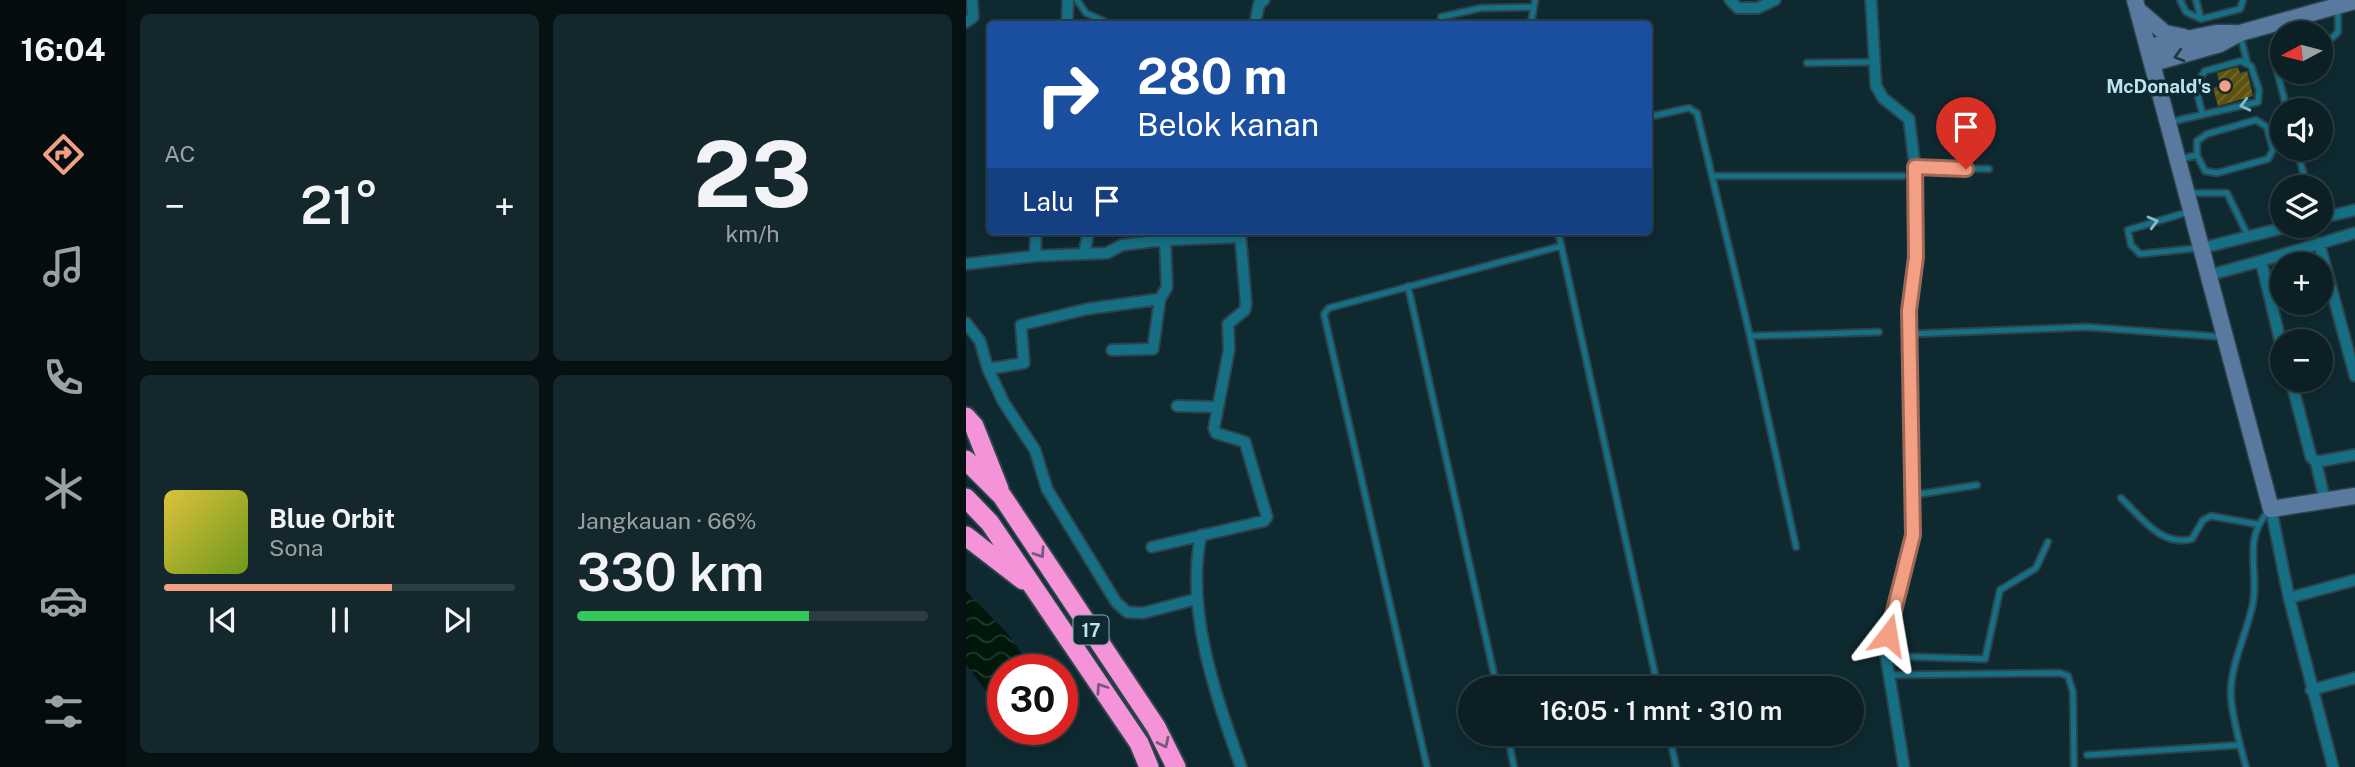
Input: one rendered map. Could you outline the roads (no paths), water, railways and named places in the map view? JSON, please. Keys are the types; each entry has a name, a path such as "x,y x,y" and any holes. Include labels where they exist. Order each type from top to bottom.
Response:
{"highway":[{"path":"966,417 974,426 1002,496"},
{"name":"17","path":"966,460 1002,496 1156,727 1176,767"},
{"name":"17","path":"966,498 990,523 1035,589 1139,743 1149,767"},
{"path":"966,536 1035,589"}],"main road":[{"path":"2148,47 2193,37 2240,33 2355,1"},
{"path":"2136,4 2165,33 2193,37"},
{"path":"2136,4 2180,159 2271,509 2355,496"},
{"path":"2152,63 2220,44 2240,33"}],"street":[{"path":"966,22 973,17 972,0"},
{"path":"1067,21 1068,0"},
{"path":"1256,21 1259,4 1264,0"},
{"path":"1730,0 1738,8 1748,8 1775,0"},
{"path":"1871,0 1878,92 1909,119 1915,167 1916,257 1911,288 1909,334 1913,535 1885,656 1886,675 1904,767"},
{"path":"2333,215 2355,210"},
{"path":"2202,248 2270,231"},
{"path":"2210,275 2355,233"},
{"path":"1035,256 1036,235"},
{"path":"1084,253 1088,235"},
{"path":"966,264 1035,256 1107,253 1122,245 1228,235"},
{"path":"1152,547 1264,521 1268,517 1245,442 1216,433 1214,428 1229,350 1228,324 1245,310 1246,303 1240,235"},
{"path":"1112,350 1153,349 1160,299 1167,286 1165,240"},
{"path":"2319,243 2355,376"},
{"path":"2261,261 2277,329"},
{"path":"988,369 1024,363 1021,325 1087,309 1160,299"},
{"path":"966,323 980,341 988,369 1004,403 1035,450 1047,489 1116,602 1127,612 1143,613 1196,599"},
{"path":"2294,392 2325,501"},
{"path":"1177,406 1218,407"},
{"path":"2316,462 2355,455"},
{"path":"2271,509 2311,690 2333,767"},
{"path":"1201,535 1196,556 1196,599 1201,632 1241,767"},
{"path":"2289,598 2355,580"},
{"path":"2311,690 2355,678"}],"lane":[{"path":"1077,0 1083,11 1104,21"},
{"path":"1531,21 1535,0"},
{"path":"2179,0 2186,12 2202,19 2240,9 2243,0"},
{"path":"2196,0 2202,19"},
{"path":"2333,37 2338,32 2337,6"},
{"path":"1441,17 1481,8 1533,7"},
{"path":"2169,122 2258,102 2259,90 2254,72 2247,62 2240,33"},
{"path":"1807,63 1875,62"},
{"path":"2203,115 2197,94 2198,84 2205,71 2247,62"},
{"path":"1652,116 1694,108 1750,336 1796,547"},
{"path":"2256,120 2267,127 2273,149 2269,159 2217,173 2205,171 2197,155 2197,141 2207,134 2256,120"},
{"path":"2180,159 2197,155"},
{"path":"1915,167 1989,169"},
{"path":"1712,176 1903,176"},
{"path":"2188,193 2227,193 2248,236"},
{"path":"2193,211 2136,227 2129,230 2128,236 2135,252 2140,254 2202,248"},
{"path":"1559,235 1655,676"},
{"path":"1427,767 1324,314 1329,308 1561,246"},
{"path":"1408,286 1494,676"},
{"path":"1909,334 2019,332 2087,327 2226,338"},
{"path":"1750,336 1879,332"},
{"path":"1914,495 1977,485"},
{"path":"2121,498 2162,537 2180,542 2192,539 2203,520 2211,516 2256,524"},
{"path":"2246,767 2231,696 2234,670 2254,599 2252,561 2256,524 2271,509"},
{"path":"1885,656 1977,662 1985,659 2000,590 2005,584 2036,568 2048,542"},
{"path":"1886,675 2060,673 2068,676 2073,692 2074,767"},
{"path":"2087,755 2240,745"},
{"path":"1510,746 1514,767"},
{"path":"1672,746 1676,767"}],"water":[{"path":"966,591 1008,634 1022,654 987,654 987,692 966,664"}],"place":[{"name":"McDonald's","path":"2225,86"}]}
